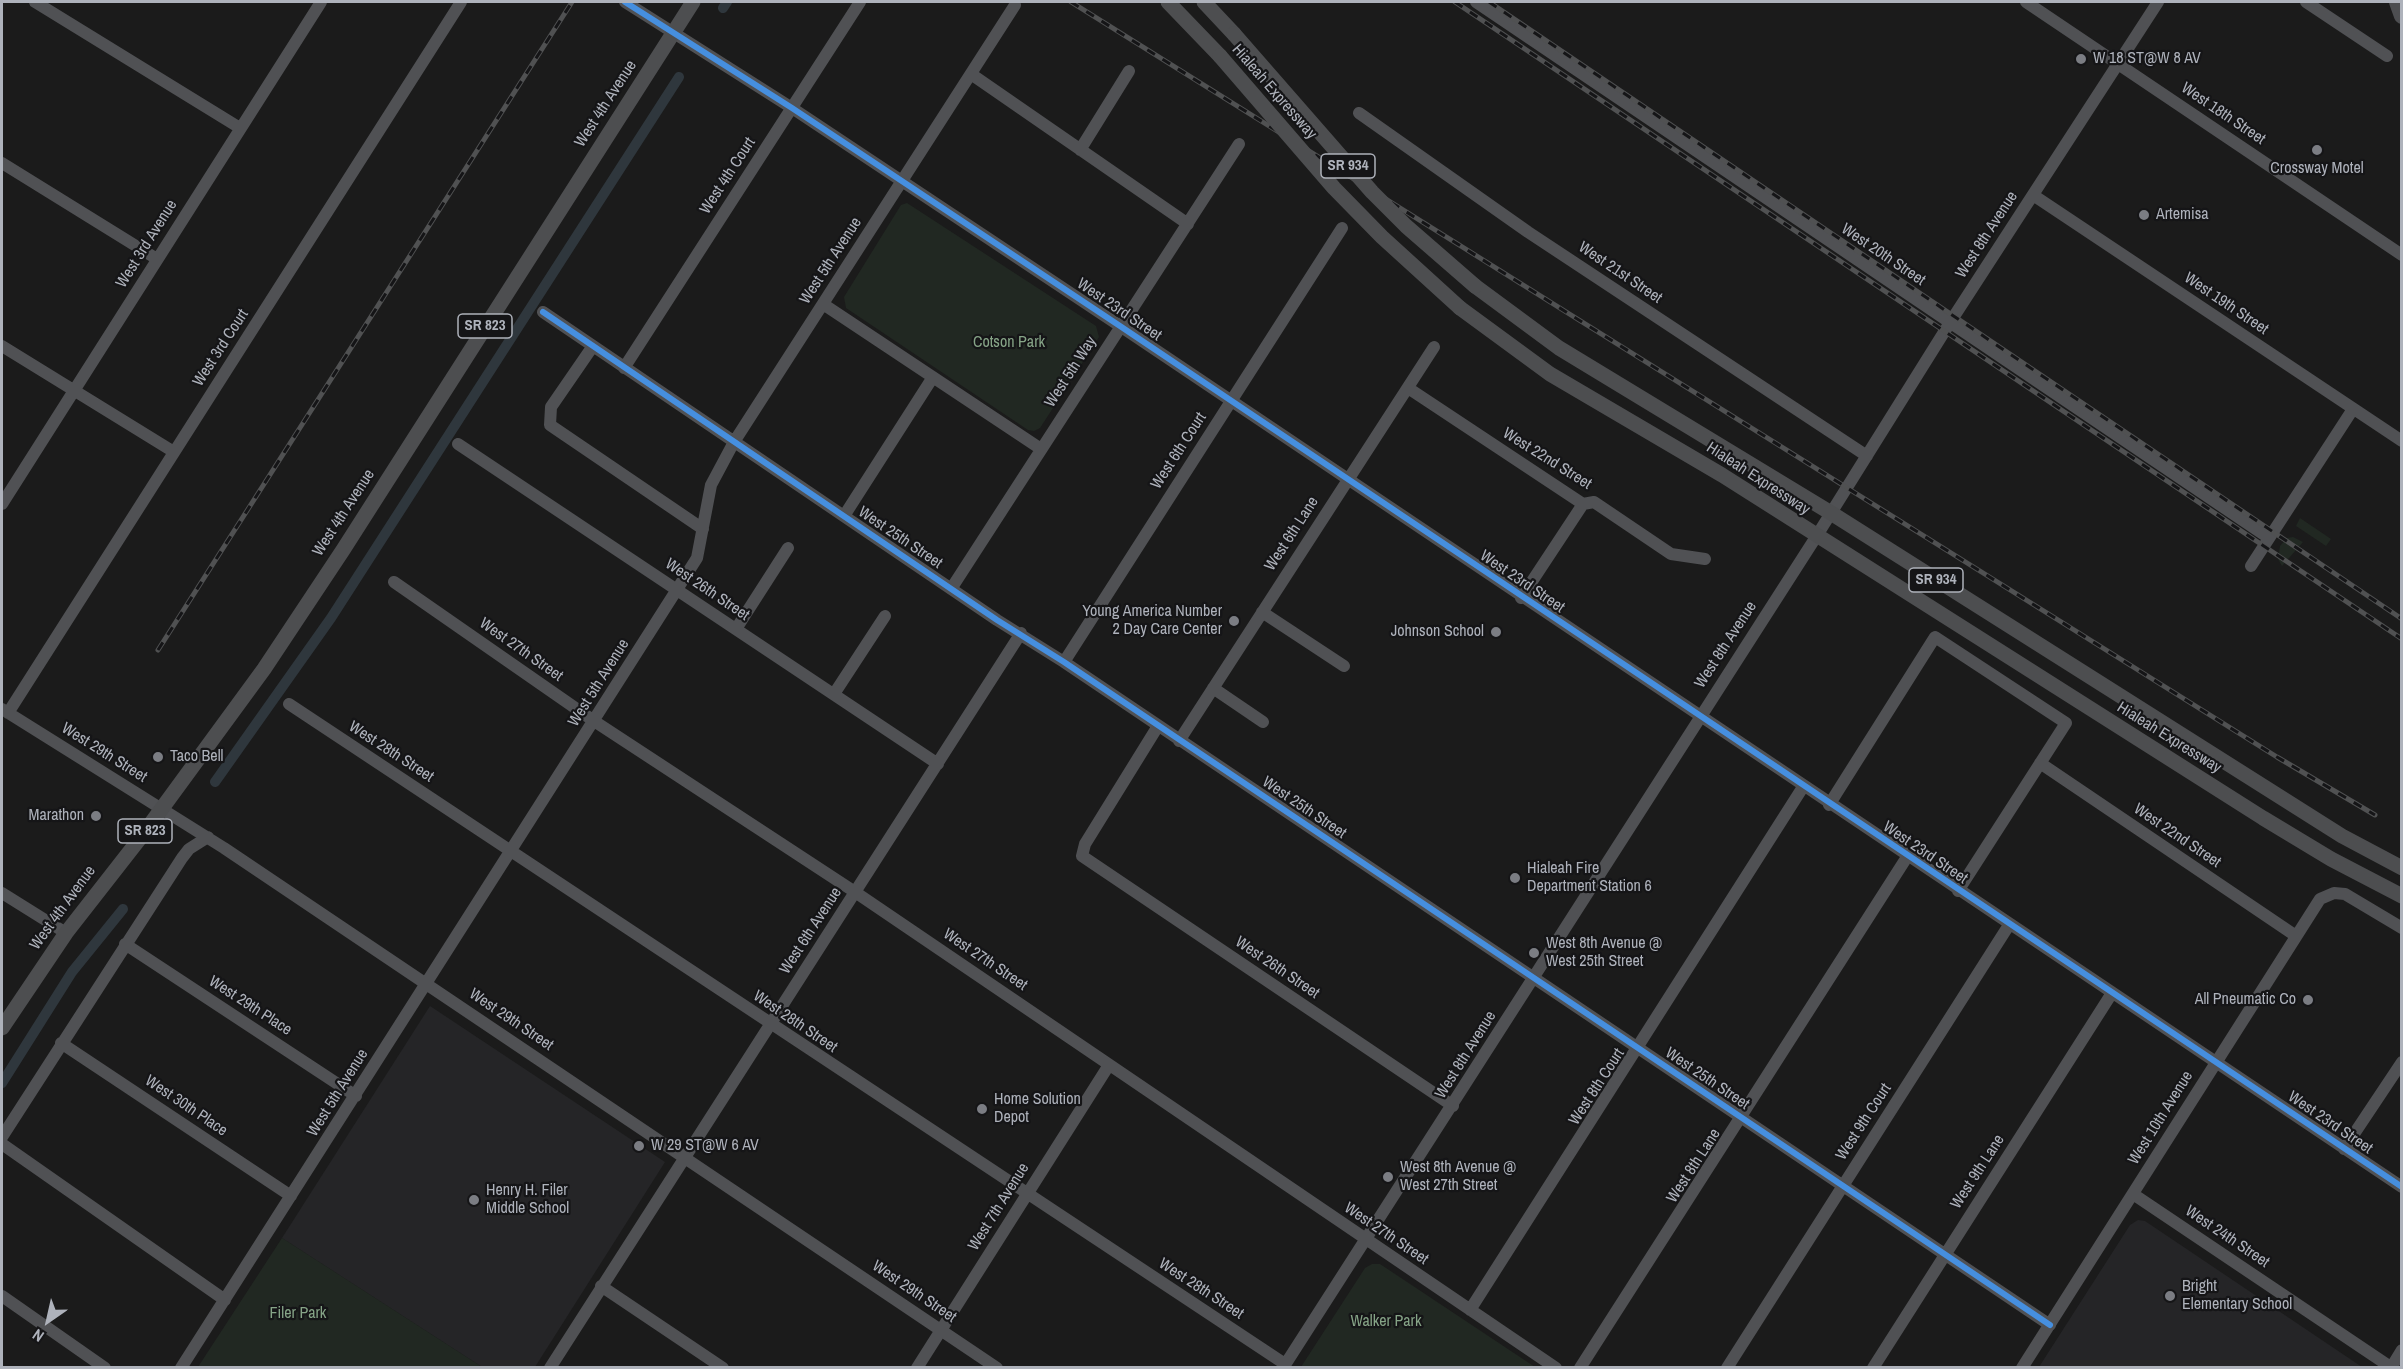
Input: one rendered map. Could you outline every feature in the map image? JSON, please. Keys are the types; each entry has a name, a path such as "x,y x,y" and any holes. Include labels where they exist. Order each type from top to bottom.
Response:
{"highway":[{"path":"2397,2 2402,16"}],"main road":[{"name":"West 4th Avenue","path":"2,1028 66,933 162,808 264,669 343,550 693,2"},
{"name":"Hialeah Expressway","path":"1168,2 1220,56 1334,188 1382,237 1460,308 1550,374 1722,475 1816,537 2263,818 2331,859 2402,896"},
{"name":"Hialeah Expressway","path":"1204,2 1372,192 1406,226 1475,286 1559,348 1831,513 2247,778 2342,836 2402,868"}],"street":[{"path":"35,2 240,128"},
{"name":"West 3rd Avenue","path":"2,504 321,2"},
{"name":"West 3rd Court","path":"5,711 174,452 461,2"},
{"name":"West 23rd Street","path":"625,2 792,108 1120,326 2009,926 2402,1187"},
{"name":"West 4th Court","path":"624,368 860,2"},
{"name":"West 20th Street","path":"1476,2 2269,538"},
{"name":"West 18th Street","path":"2026,2 2402,255"},
{"name":"West 8th Avenue","path":"1284,1366 1453,1106 1951,321 2158,2"},
{"path":"2306,2 2387,56"},
{"name":"West 5th Avenue","path":"181,1368 697,558 711,485 734,442 1015,4"},
{"path":"1080,150 1129,71"},
{"path":"970,74 1188,224"},
{"name":"West 21st Street","path":"1359,114 1528,232 1867,456"},
{"name":"West 5th Way","path":"951,589 1239,144"},
{"path":"2,163 157,259"},
{"name":"West 19th Street","path":"2033,195 2402,441"},
{"name":"West 6th Court","path":"1064,662 1342,228"},
{"path":"823,304 1041,449"},
{"name":"West 25th Street","path":"543,312 951,589 1021,633 1944,1256 2050,1325"},
{"path":"2,346 174,452"},
{"path":"593,346 551,407 550,425 703,529"},
{"name":"West 6th Lane","path":"1179,741 1434,347"},
{"path":"844,516 933,377"},
{"name":"West 22nd Street","path":"1408,387 1583,504 1594,502 1671,554 1705,559"},
{"path":"2251,566 2354,410"},
{"name":"West 26th Street","path":"458,444 938,764"},
{"path":"1521,598 1583,504"},
{"path":"736,629 788,548"},
{"name":"West 27th Street","path":"394,582 594,721 855,892 1556,1368"},
{"path":"1262,612 1344,666"},
{"path":"834,694 885,616"},
{"name":"West 6th Avenue","path":"550,1368 1021,633"},
{"path":"1829,805 1935,637 2066,723 1958,891"},
{"path":"1213,688 1263,722"},
{"name":"West 28th Street","path":"289,704 1284,1366"},
{"name":"West 29th Street","path":"5,711 208,837 997,1368"},
{"name":"West 26th Street","path":"1158,726 1085,844 1082,856 1453,1106"},
{"name":"West 22nd Street","path":"2040,763 2296,936"},
{"name":"West 8th Court","path":"1470,1310 1803,787"},
{"path":"2,1137 156,895 186,852 208,837"},
{"name":"West 8th Lane","path":"1580,1368 1907,857"},
{"path":"2,893 66,933"},
{"name":"West 10th Avenue","path":"2022,1368 2320,899 2334,893 2345,894 2402,928"},
{"name":"West 9th Court","path":"1727,1368 2009,926"},
{"name":"West 29th Place","path":"125,944 356,1096"},
{"name":"West 9th Lane","path":"1873,1368 2112,993"},
{"name":"West 30th Place","path":"61,1043 291,1196"},
{"path":"2344,1149 2402,1062"},
{"name":"West 7th Avenue","path":"917,1368 1109,1065"},
{"path":"2,1144 225,1300"},
{"name":"West 24th Street","path":"2133,1194 2391,1367"},
{"path":"602,1286 723,1368"},
{"path":"2,1296 105,1368"},
{"path":"2391,1367 2402,1350"}],"shaded area":[{"name":"Henry H. Filer Middle School","path":"430,1006 665,1162 535,1367 482,1367 282,1238"},
{"name":"Bright Elementary School","path":"2138,1220 2145,1221 2362,1367 2039,1367 2130,1225"}],"green space":[{"name":"Cotson Park","path":"907,203 1096,326 1099,337 1040,428 1034,431 1028,430 846,308 844,297 901,205"},
{"path":"2300,518 2331,539 2326,546 2296,526"},
{"path":"2293,537 2303,542 2282,566 2278,559 2280,546 2287,538"},
{"name":"Filer Park","path":"282,1238 482,1367 198,1367"},
{"name":"Walker Park","path":"1372,1264 1380,1264 1535,1367 1301,1367 1365,1268"}],"waterway":[{"path":"723,8 727,2"},
{"path":"215,782 331,618 679,77"},
{"path":"2,1083 72,972 123,909"}],"railway":[{"path":"158,650 572,2"},
{"path":"1071,2 2277,757 2375,815"},
{"path":"1455,2 2402,639"},
{"path":"1489,2 2402,619"}],"cycle path":[{"path":"625,2 792,108 1120,326 2402,1187"},
{"path":"543,312 997,620 1064,662 2050,1325"}],"place":[{"name":"W 18 ST@W 8 AV","path":"2081,59"},
{"name":"Crossway Motel","path":"2317,150"},
{"name":"Artemisa","path":"2144,215"},
{"name":"Young America Number 2 Day Care Center","path":"1234,621"},
{"name":"Johnson School","path":"1496,632"},
{"name":"Taco Bell","path":"158,757"},
{"name":"Marathon","path":"96,816"},
{"name":"Hialeah Fire Department Station 6","path":"1515,878"},
{"name":"West 8th Avenue @ West 25th Street","path":"1534,953"},
{"name":"All Pneumatic Co","path":"2308,1000"},
{"name":"Home Solution Depot","path":"982,1109"},
{"name":"W 29 ST@W 6 AV","path":"639,1146"},
{"name":"West 8th Avenue @ West 27th Street","path":"1388,1177"},
{"name":"Henry H. Filer Middle School","path":"474,1200"},
{"name":"Bright Elementary School","path":"2170,1296"}]}
